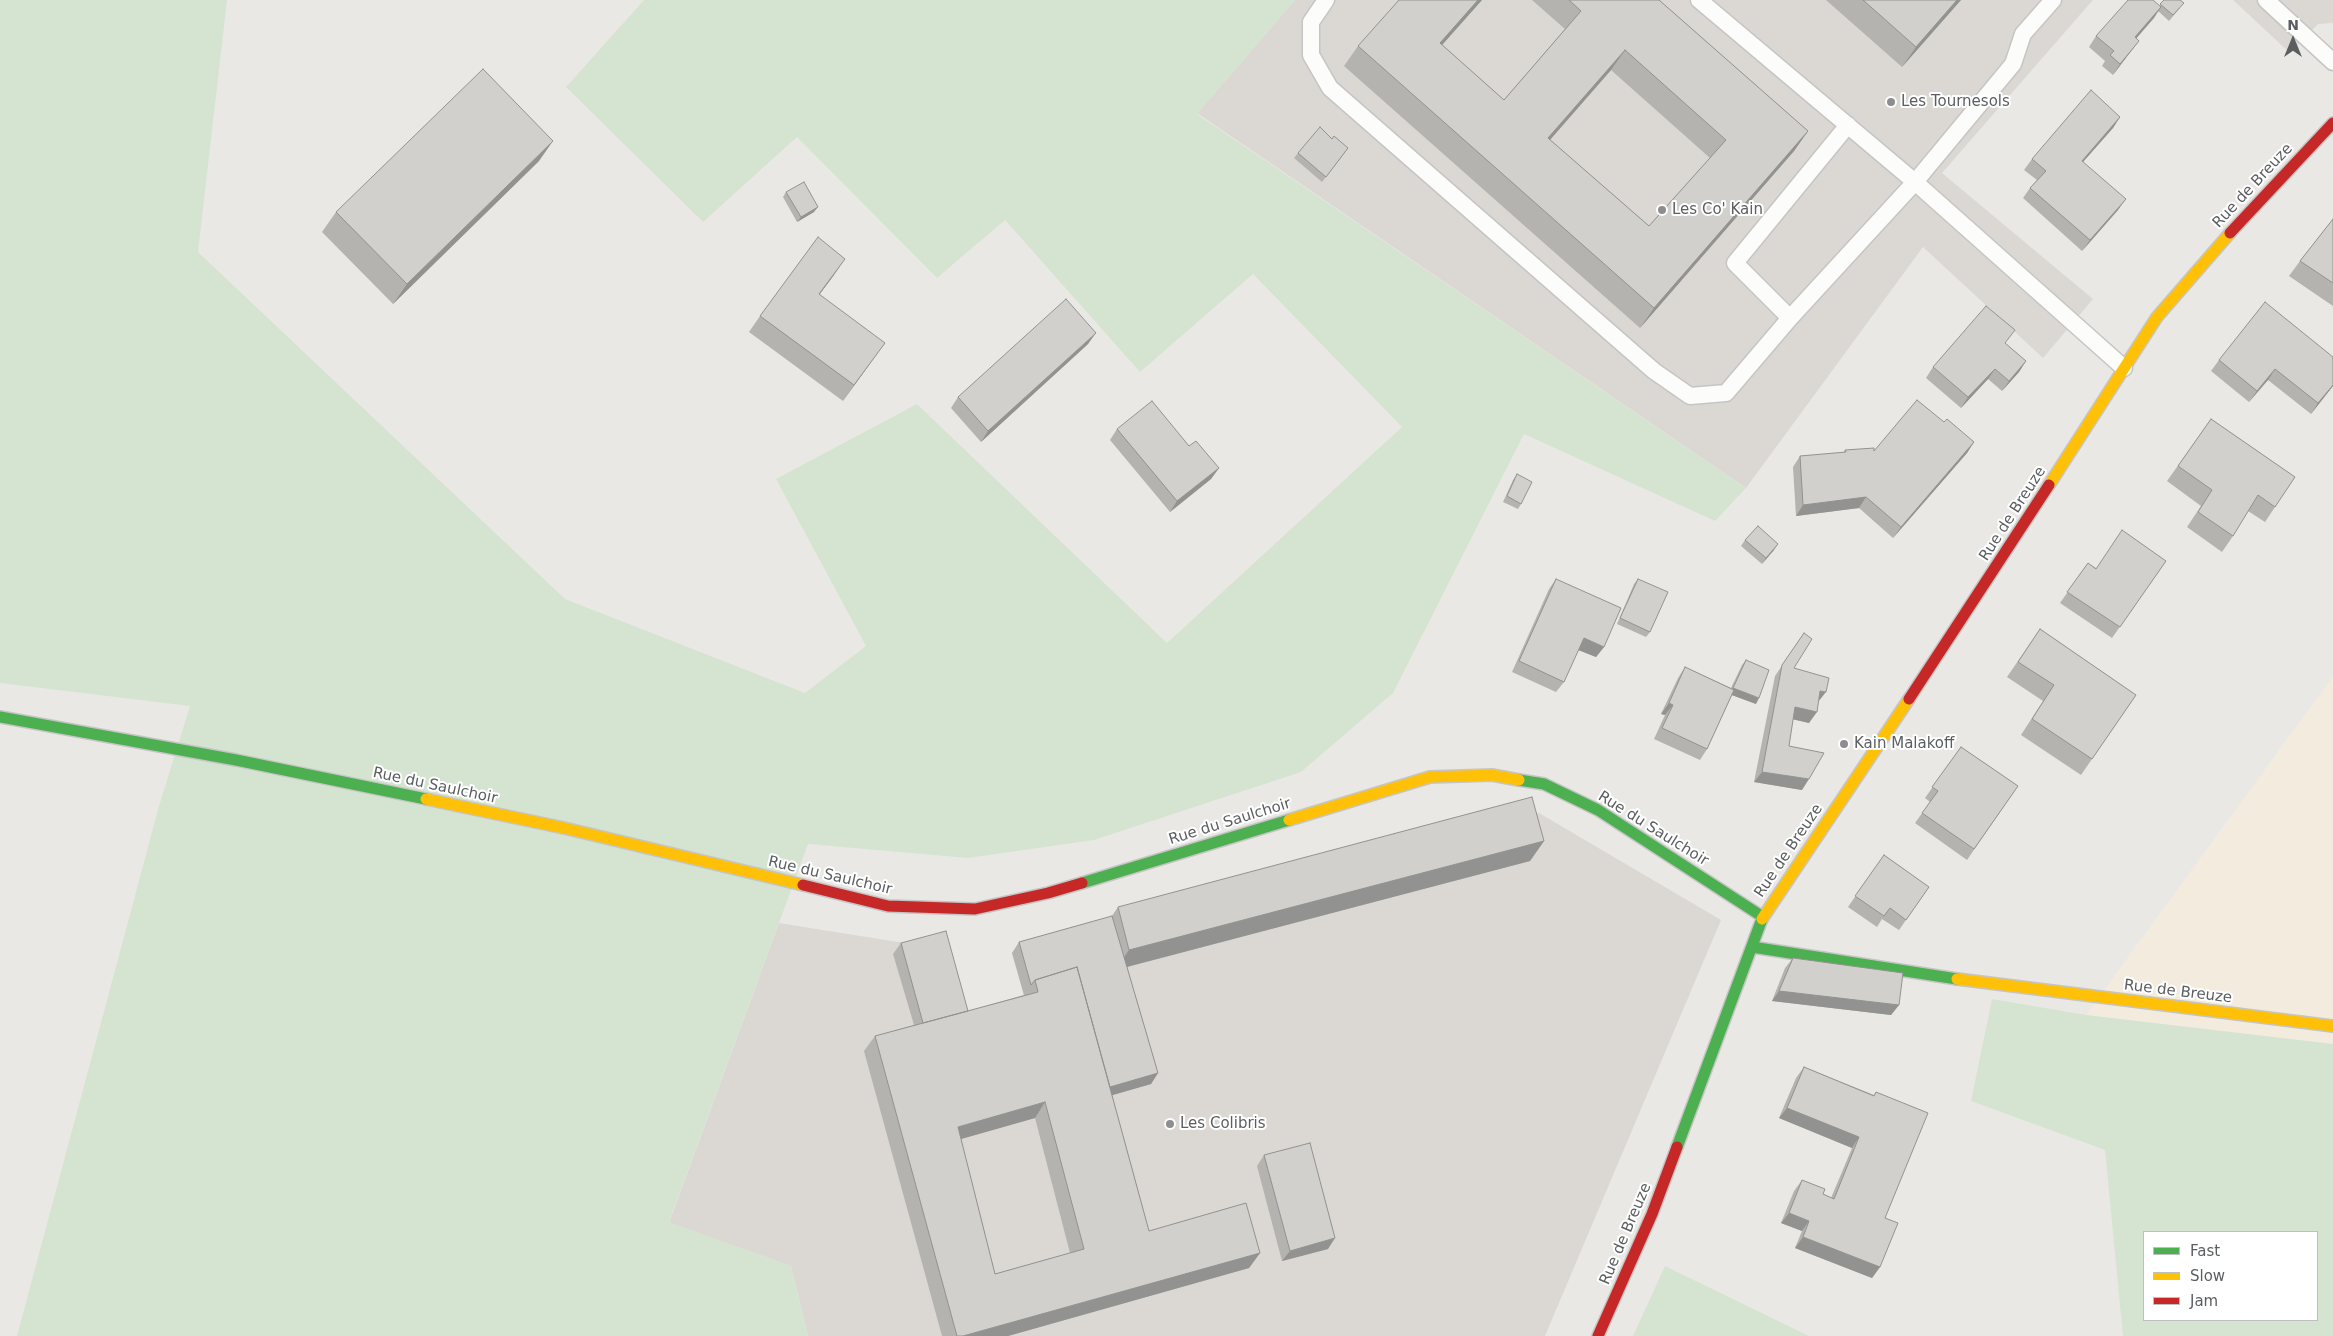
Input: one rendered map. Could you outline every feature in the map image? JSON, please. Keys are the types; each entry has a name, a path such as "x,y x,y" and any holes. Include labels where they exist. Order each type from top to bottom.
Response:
{"street":[{"name":"Rue de Breuze","path":"1598,1336 1652,1214 1763,916 1967,613 2157,317 2250,210 2333,123"},
{"name":"Rue du Saulchoir","path":"0,717 236,760 564,828 888,906 975,909 1048,893 1430,777 1492,775 1544,784 1598,810 1763,916"},
{"name":"Rue de Breuze","path":"1752,947 1931,976 2333,1026"}],"lane":[{"path":"1326,0 1311,22 1311,55 1330,88 1654,371 1690,396 1726,392 1790,318 1915,182 2013,64 2023,34 2053,0"},
{"path":"1699,0 1915,182 2124,368"},
{"path":"2266,0 2333,62"},
{"path":"1790,318 1735,263 1848,125"}],"shaded area":[{"name":"Les Co' Kain","path":"1295,0 2093,0 1942,173 2093,299 2043,358 1923,247 1746,488 1197,113"},
{"path":"2233,0 2333,0 2333,23 2318,24 2290,53"},
{"path":"2333,677 2333,1044 2086,1015 2331,679"},
{"name":"Les Colibris","path":"1539,813 1721,920 1545,1336 808,1336 791,1266 669,1223 779,923 898,942 939,942 962,1025 1027,1007 1012,953"}],"green space":[{"path":"0,0 227,0 198,252 565,599 805,693 866,646 776,479 917,404 1167,643 1402,427 1253,274 1140,372 1005,220 937,278 797,137 703,222 566,87 644,0 1295,0 1197,114 1746,488 1715,521 1524,434 1393,693 1301,772 1094,840 968,858 808,844 669,1222 791,1266 808,1336 17,1336 159,806 190,706 0,683"},
{"path":"1992,999 2086,1015 2333,1044 2333,1336 2123,1336 2105,1150 1971,1101"},
{"path":"1665,1266 1809,1336 1633,1336"}],"building":[{"path":"1399,0 1478,0 1440,43 1504,100 1581,11 1569,0 1659,0 1808,131 1654,308 1358,46","holes":["1625,50 1726,140 1649,226 1548,138"]},
{"path":"1863,0 1957,0 1916,47"},
{"path":"2128,0 2153,0 2161,7 2135,37 2139,41 2120,64 2110,55 2114,51 2096,36"},
{"path":"2164,0 2180,0 2184,3 2173,15 2160,4"},
{"path":"483,69 553,141 407,284 336,212"},
{"path":"2091,90 2120,117 2082,161 2126,199 2090,240 2030,188 2046,171 2032,159"},
{"path":"1320,127 1332,139 1334,136 1348,148 1326,177 1298,153"},
{"path":"804,182 818,207 801,217 786,192"},
{"path":"2333,219 2333,283 2300,261"},
{"path":"818,237 845,259 819,294 885,343 854,385 760,316"},
{"path":"1066,299 1096,333 988,431 958,397"},
{"path":"2265,302 2333,357 2333,385 2318,403 2275,369 2257,391 2219,360"},
{"path":"1986,306 2015,330 2005,343 2026,361 2009,381 1995,369 1968,397 1933,367"},
{"path":"1917,400 1944,422 1947,419 1974,442 1901,527 1866,497 1803,505 1800,456 1874,448 1874,451"},
{"path":"1152,401 1189,446 1196,441 1219,468 1177,501 1117,429"},
{"path":"2211,419 2295,477 2275,507 2258,495 2233,536 2198,512 2212,490 2178,466"},
{"path":"1517,474 1532,482 1521,504 1507,496"},
{"path":"1758,526 1778,544 1766,558 1745,540"},
{"path":"2122,530 2166,561 2120,627 2067,592 2088,563 2096,569"},
{"path":"1556,579 1621,608 1604,647 1584,638 1564,682 1519,661"},
{"path":"1638,579 1668,592 1650,632 1620,618"},
{"path":"2040,629 2136,695 2092,759 2032,719 2054,685 2018,662"},
{"path":"1804,633 1812,639 1794,668 1829,678 1826,692 1820,691 1817,712 1795,707 1789,746 1824,753 1809,779 1762,772 1782,665"},
{"path":"1746,660 1769,670 1759,698 1733,688"},
{"path":"1685,667 1734,690 1707,749 1662,728 1673,705 1669,703"},
{"path":"1961,747 2018,786 1974,849 1922,813 1938,791 1932,787"},
{"path":"1532,797 1544,841 1129,950 1118,907"},
{"path":"1884,855 1929,887 1906,920 1890,908 1884,916 1855,896"},
{"path":"1112,916 1158,1073 1110,1087 1077,967 1035,980 1031,985 1019,942"},
{"path":"946,931 968,1011 923,1023 901,943"},
{"path":"1793,958 1903,973 1899,1005 1779,991"},
{"path":"1077,967 1149,1231 1246,1203 1260,1253 963,1336 957,1336 875,1036 1038,992 1035,980","holes":["1045,1102 1084,1249 995,1274 958,1127"]},
{"path":"1804,1067 1874,1096 1876,1092 1928,1113 1885,1218 1898,1223 1880,1267 1803,1237 1809,1221 1789,1213 1802,1180 1825,1189 1823,1194 1834,1199 1859,1137 1787,1108"},
{"path":"1310,1143 1335,1238 1290,1251 1264,1155"}],"traffic: fast":[{"path":"0,717 236,760 426,799"},
{"path":"1519,780 1544,784 1598,810 1763,917"},
{"path":"1082,883 1289,820"},
{"path":"1677,1147 1762,919"},
{"path":"1752,947 1957,979"}],"traffic: slow":[{"path":"2049,485 2157,317 2230,233"},
{"path":"1762,919 1909,699"},
{"path":"1289,820 1430,777 1492,775 1519,780"},
{"path":"426,799 564,828 803,885"},
{"path":"1957,979 2333,1026"}],"traffic: jam":[{"path":"2230,233 2333,123"},
{"path":"1909,699 2049,485"},
{"path":"803,885 888,906 975,909 1048,893 1082,883"},
{"path":"1598,1336 1652,1214 1677,1147"}],"place":[{"name":"Les Tournesols","path":"1891,102"},
{"name":"Les Co' Kain","path":"1662,210"},
{"name":"Kain Malakoff","path":"1844,744"},
{"name":"Les Colibris","path":"1170,1124"}]}
